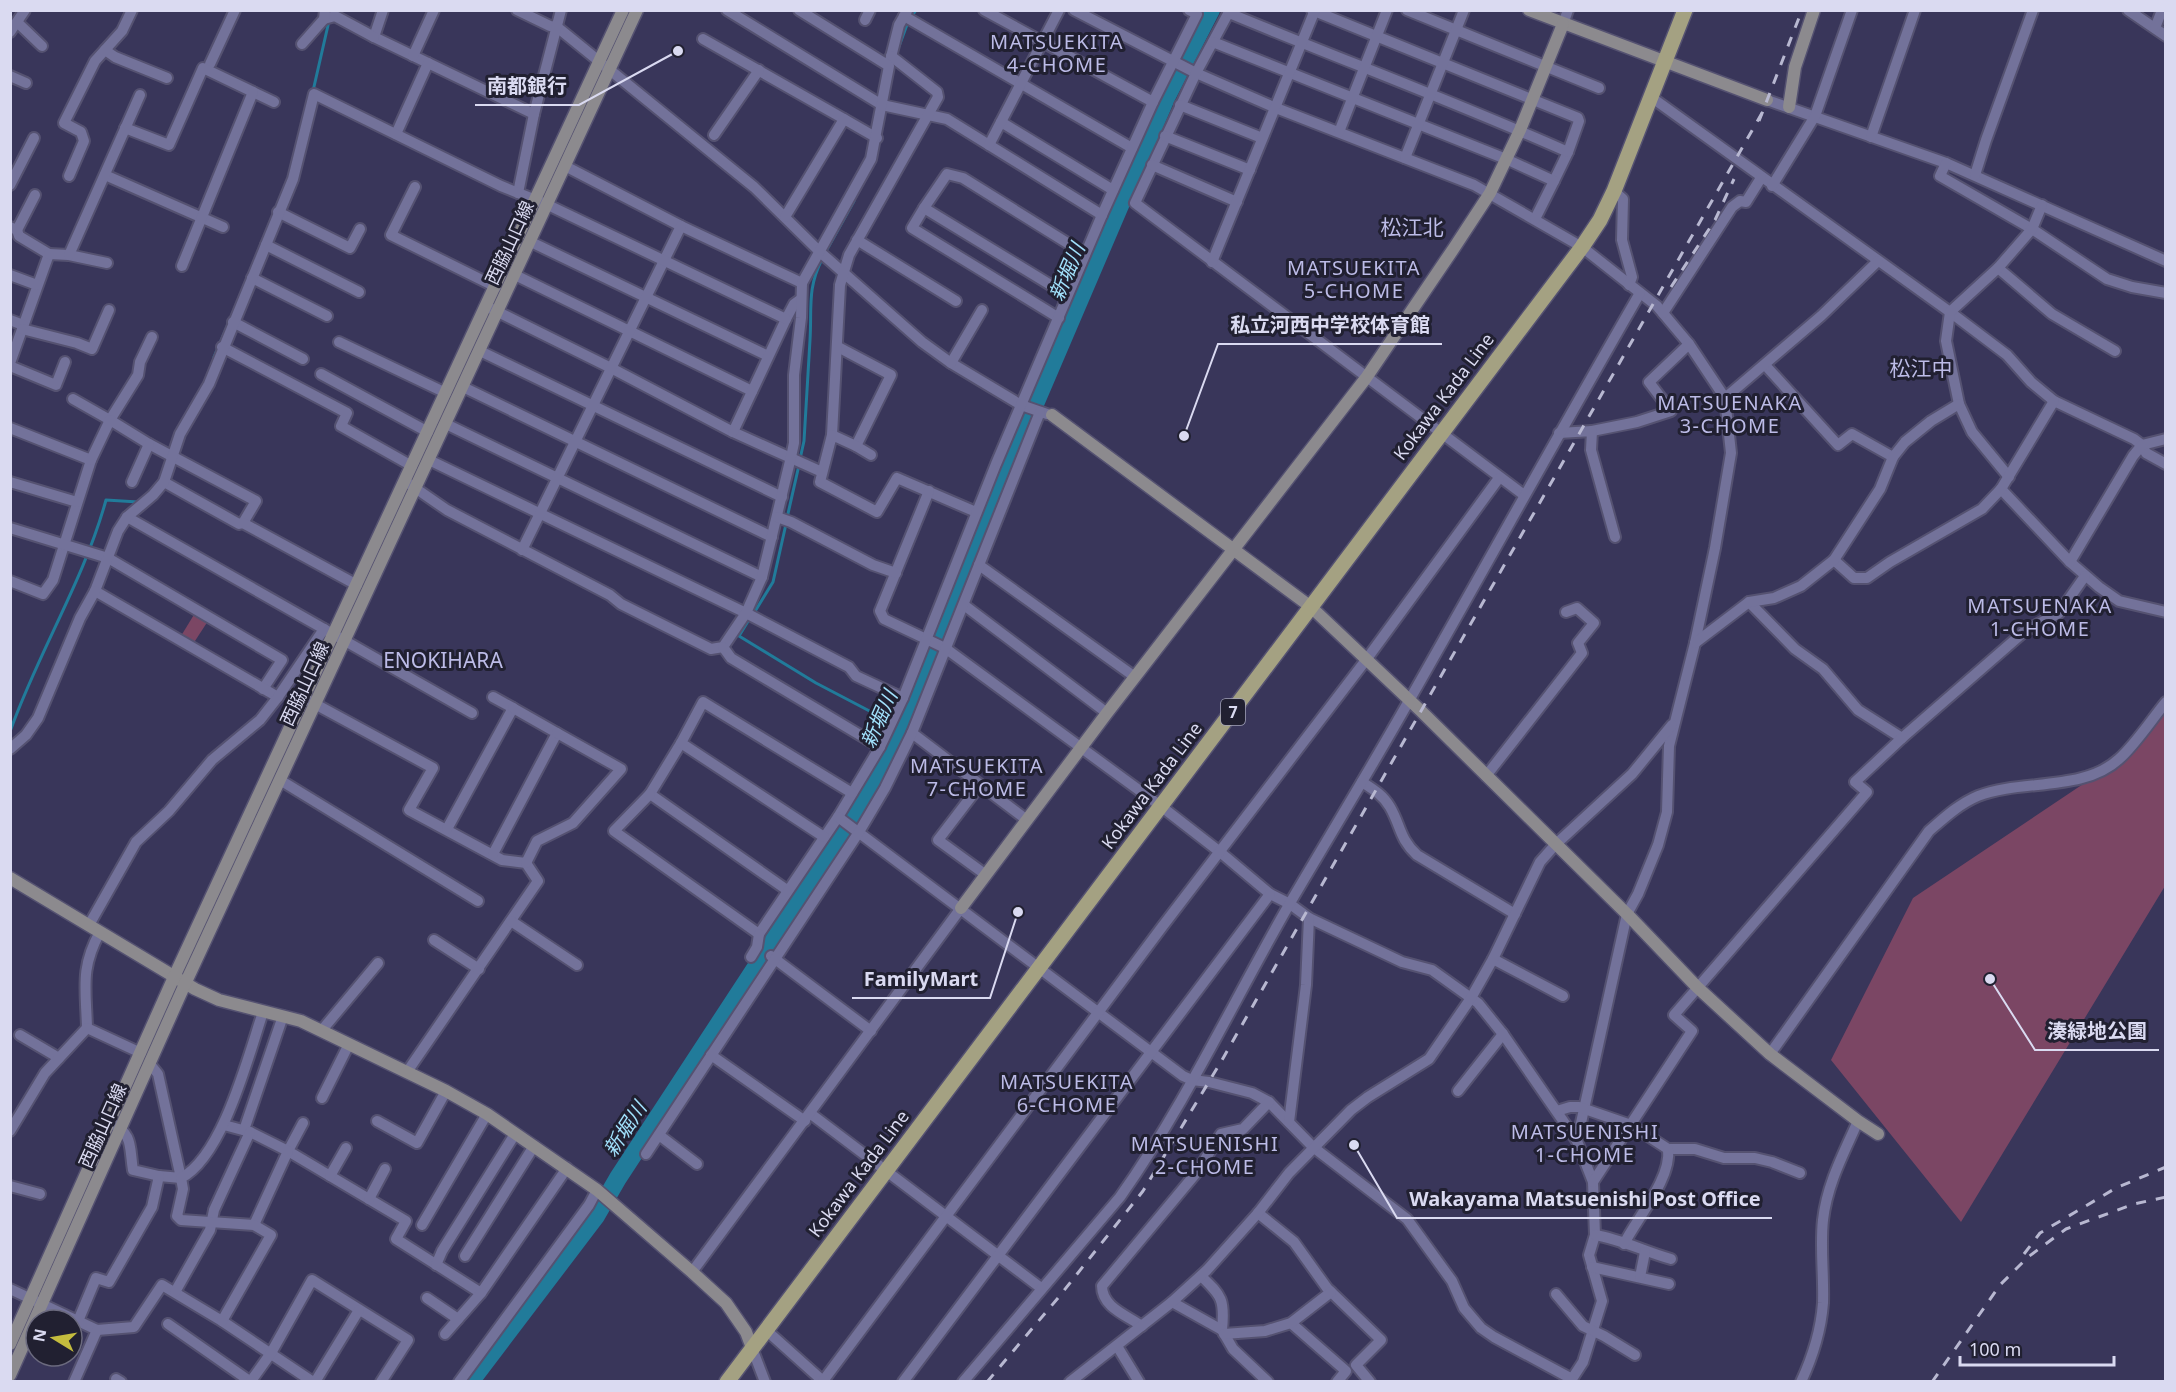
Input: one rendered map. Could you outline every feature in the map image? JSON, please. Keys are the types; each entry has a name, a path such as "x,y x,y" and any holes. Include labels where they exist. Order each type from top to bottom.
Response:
{"main road":[{"name":"Kokawa Kada Line","path":"727,1382 1582,247 1600,220 1614,191 1684,10"}],"street":[{"path":"25,10 14,27 42,46"},
{"path":"69,176 84,141 81,132 64,123 95,61 122,31 132,10"},
{"path":"210,64 235,10"},
{"path":"374,37 383,10"},
{"path":"413,56 434,10"},
{"path":"517,10 550,26 557,27 600,60 754,187 820,252 922,342 951,363 1021,405 1046,413 1311,607 1409,700 1697,987 1770,1053 1878,1134"},
{"path":"518,193 534,114 561,10"},
{"name":"西脇山口線","path":"10,1375 36,1301 116,1125 150,1064 180,980 310,700 345,642 411,485 412,466 446,393 492,309 515,275 531,242 542,203 600,60 623,10"},
{"name":"西脇山口線","path":"116,1125 141,1053 280,780 310,700 329,632 411,485 429,460 480,351 496,287 542,203 566,166 637,10"},
{"path":"727,10 882,105 947,119 1102,215"},
{"path":"799,10 890,61 937,92 938,97 857,240 843,271 840,285 832,435 820,482 877,512 897,478 976,512"},
{"path":"984,10 1153,102"},
{"path":"989,145 1059,10"},
{"path":"1074,10 1196,73 1276,108 1490,193 1582,247 1654,303 1689,344 1725,398 1731,453 1715,548 1695,643 1669,746 1667,812 1658,845 1638,894 1626,914 1577,1141"},
{"path":"1339,132 1387,10"},
{"path":"1407,10 1599,88"},
{"path":"1405,158 1464,10"},
{"path":"1529,10 1664,63 1946,163 2166,261"},
{"path":"693,1272 1107,713 1366,378 1490,193 1520,130 1568,10"},
{"path":"1789,107 1796,67 1814,10"},
{"path":"1772,186 1815,116 1852,10"},
{"path":"1871,137 1915,10"},
{"path":"1975,175 2033,10"},
{"path":"2128,10 2166,36"},
{"path":"2155,28 2162,10"},
{"path":"1212,262 1314,11 1578,118 1580,121 1568,152 1534,219"},
{"path":"750,957 758,948 759,934 824,837 840,819 852,793 880,747 903,698 976,512 1067,295 1195,12"},
{"path":"1524,495 1134,203 1180,105 1229,12 1431,93 1568,152"},
{"path":"411,485 447,510 610,595 621,604 711,649 723,647 746,613 762,576 794,443 795,375 802,283 871,159 877,138 890,61 899,25 905,13 1132,148"},
{"path":"302,44 327,16 335,16 534,114"},
{"path":"703,39 877,138"},
{"path":"1213,42 1506,159 1554,182"},
{"path":"105,50 115,57 167,78"},
{"path":"396,134 428,63"},
{"path":"125,128 170,145 202,68 274,102"},
{"path":"714,135 759,70"},
{"path":"10,76 26,83"},
{"path":"182,266 253,92"},
{"path":"11,747 26,735 38,718 80,618 95,591 118,531 127,517 153,495 164,482 170,454 209,384 222,347 293,179 314,94 786,319"},
{"path":"69,255 140,95"},
{"path":"1651,97 1950,312 2007,355 2031,382 2054,401 2134,439 2146,453 2166,464"},
{"path":"1180,105 1262,138"},
{"path":"785,218 844,119"},
{"path":"1001,122 1113,190"},
{"path":"1165,136 1250,170"},
{"path":"10,185 34,138"},
{"path":"1946,163 1940,176 2032,229 2107,279 2132,288 2166,293"},
{"path":"1152,165 1237,202"},
{"path":"566,166 681,226 802,283"},
{"path":"1059,318 912,228 947,174 963,178 1086,254"},
{"path":"105,175 223,227"},
{"path":"1662,313 1732,207 1740,201 1746,202 1761,178"},
{"path":"415,187 391,235 496,287"},
{"path":"1614,191 1623,199 1622,240 1632,277 1629,285"},
{"path":"35,195 14,228 19,236 49,254 107,262"},
{"path":"2009,477 1972,432 1959,404 1946,341 1950,312 1998,268 2032,229 2042,205"},
{"path":"924,208 1067,295"},
{"path":"278,213 350,248 360,230"},
{"path":"522,550 681,226"},
{"path":"857,240 956,301"},
{"path":"531,242 768,356"},
{"path":"266,245 359,292"},
{"path":"49,254 10,364 56,385 65,362"},
{"path":"1725,398 1821,316 1878,261"},
{"path":"1998,268 2052,314 2115,351"},
{"path":"10,275 37,285"},
{"path":"515,275 752,391"},
{"path":"252,278 327,316"},
{"path":"963,1382 1125,1190 1192,1080 1290,904 1409,700 1640,293"},
{"path":"733,432 786,319 794,304 801,299"},
{"path":"492,309 733,432 791,456 822,472"},
{"path":"10,320 22,327 92,349 110,310"},
{"path":"951,363 982,310"},
{"path":"233,322 303,359"},
{"path":"10,582 43,594 53,580 91,460 110,420 138,375 140,362 152,337"},
{"path":"339,342 446,393"},
{"path":"1560,433 1592,431 1637,422 1671,411 1649,382 1689,344"},
{"path":"222,347 347,413 341,426 412,466"},
{"path":"838,347 891,375 856,446"},
{"path":"480,351 782,497"},
{"path":"1765,365 1838,445 1852,434 1893,457"},
{"path":"321,374 428,432"},
{"path":"463,387 772,537"},
{"path":"73,399 149,444 256,501 243,523"},
{"path":"1834,560 1854,578 1866,578 1982,509 2009,477 2054,401"},
{"path":"1695,643 1749,602 1774,598 1801,586 1834,560 1880,489 1893,457 1905,442 1959,404"},
{"path":"646,1154 885,788 912,733 979,565 1046,413"},
{"path":"446,424 762,576"},
{"path":"10,428 91,460"},
{"path":"1592,431 1591,450 1615,537"},
{"path":"832,435 871,455"},
{"path":"2070,562 2133,456 2142,446 2166,439"},
{"path":"132,482 149,444"},
{"path":"429,460 746,613 849,667 856,676 903,698"},
{"path":"766,1330 823,1381 1162,927 1366,660 1499,478"},
{"path":"10,482 77,502"},
{"path":"164,482 357,585"},
{"path":"2001,489 2085,576 2119,601 2166,612"},
{"path":"840,819 1183,1076 1252,1093 1269,1102 1313,1147 1407,1219 1452,1281 1464,1308 1482,1328 1571,1380 1583,1362 1602,1301 1589,1255 1596,1235 1593,1182 1577,1141 1503,1034 1478,1003 1432,970 1402,962 1309,918 1290,904 1270,894 1162,807 945,648 884,619 880,611 929,491"},
{"path":"127,517 472,713"},
{"path":"777,518 790,522 873,565 896,573"},
{"path":"10,528 108,558 282,660 263,689"},
{"path":"979,565 1135,677"},
{"path":"1593,1182 1692,1031 1674,1015 1867,792 1855,782 2025,631 2059,613 2085,576"},
{"path":"95,591 278,697"},
{"path":"1749,602 1795,649 1822,669 1858,710 1902,738"},
{"path":"964,605 1107,713"},
{"path":"1486,776 1582,652 1578,643 1594,623 1577,608 1566,612"},
{"path":"88,925 136,842 169,811 212,760 260,720 329,632"},
{"path":"723,647 731,658 880,747"},
{"path":"493,697 621,769 573,823 537,842 526,863"},
{"path":"310,700 433,768 410,810 502,860 526,863 538,881 407,1072"},
{"path":"759,934 614,831 650,794 703,702 852,793"},
{"path":"1770,1053 1862,928 1929,831 1951,812 1977,796 2003,789 2068,781 2096,773 2119,760 2166,702"},
{"path":"447,829 513,708"},
{"path":"1070,1382 1172,1302 1201,1276 1313,1147 1368,1097 1429,1059 1471,998 1493,959 1540,862 1555,845 1632,774 1676,720"},
{"path":"493,854 557,733"},
{"path":"912,733 1027,820"},
{"path":"681,743 824,837"},
{"path":"280,780 478,901"},
{"path":"1362,782 1382,796 1391,808 1407,845 1417,855 1515,914"},
{"path":"980,785 938,840 986,875"},
{"path":"650,794 787,890"},
{"path":"10,878 180,980 219,1000 302,1021 446,1091 487,1114 599,1191 726,1303 746,1332 765,1382"},
{"path":"903,1382 1270,894"},
{"path":"1289,1122 1306,985 1309,918"},
{"path":"511,921 577,965"},
{"path":"10,1131 45,1073 87,1028 85,969 90,951 100,932"},
{"path":"434,940 479,969"},
{"path":"773,958 871,1031"},
{"path":"1493,959 1563,996"},
{"path":"322,1030 378,963"},
{"path":"116,1125 128,1134 133,1170 181,1178 192,1172 224,1125 263,1012"},
{"path":"175,1292 210,1230 214,1210 247,1131 284,1016"},
{"path":"87,1028 141,1053"},
{"path":"1458,1091 1503,1034"},
{"path":"20,1035 59,1058"},
{"path":"322,1098 349,1044"},
{"path":"711,1055 887,1170 1041,1288"},
{"path":"150,1064 158,1074 183,1189 177,1216 181,1220 254,1225 272,1235 222,1321"},
{"path":"377,1121 417,1143 446,1091"},
{"path":"1142,1326 1106,1302 1102,1294 1102,1286 1197,1172 1221,1134 1243,1129 1269,1102"},
{"path":"1557,1111 1570,1107 1584,1108 1631,1125 1668,1149 1695,1149 1724,1158 1755,1158 1800,1173"},
{"path":"422,1225 487,1114"},
{"path":"1801,1382 1819,1333 1823,1304 1823,1220 1833,1177 1858,1121"},
{"path":"254,1225 303,1123"},
{"path":"224,1125 247,1131 288,1151 406,1221 396,1239 481,1293"},
{"path":"436,1265 442,1251 515,1134"},
{"path":"659,1135 698,1164"},
{"path":"465,1256 534,1146"},
{"path":"330,1176 346,1148"},
{"path":"1624,1244 1654,1193 1670,1160 1668,1149"},
{"path":"445,1334 481,1293 567,1168"},
{"path":"369,1199 385,1169"},
{"path":"83,1308 96,1278 108,1282 152,1208 159,1176"},
{"path":"10,1186 40,1194"},
{"path":"459,1382 599,1191"},
{"path":"1258,1213 1294,1242 1331,1292 1381,1340 1356,1365 1370,1382"},
{"path":"1596,1235 1613,1238 1645,1252 1671,1259"},
{"path":"1640,1277 1645,1252"},
{"path":"1592,1267 1669,1284"},
{"path":"1201,1276 1220,1295 1224,1311 1223,1332"},
{"path":"168,1324 251,1381 271,1353 312,1280 408,1340 381,1382"},
{"path":"84,1324 97,1330 134,1327 162,1285 222,1321 314,1382 359,1310"},
{"path":"10,1289 51,1308"},
{"path":"1223,1332 1265,1331 1291,1323 1331,1292"},
{"path":"1556,1294 1583,1326 1635,1354"},
{"path":"428,1298 458,1319"},
{"name":"西脇山口線","path":"10,1344 36,1301"},
{"path":"1172,1302 1223,1332 1233,1349 1268,1382"},
{"path":"1291,1323 1346,1371 1337,1382"},
{"path":"74,1382 97,1330"},
{"path":"1117,1346 1139,1382"}],"shaded area":[{"path":"195,613 208,621 193,644 181,636"},
{"path":"2165,710 2165,886 1961,1222 1831,1060 1913,898 2119,760"}],"waterway":[{"path":"898,49 908,22 916,10"},
{"name":"新堀川","path":"470,1382 596,1216 618,1178 866,799 902,728 987,516 1166,98 1211,10"},
{"path":"313,91 329,21"},
{"path":"825,253 854,201"},
{"path":"800,459 804,441 812,289 822,259"},
{"path":"214,357 235,308"},
{"path":"787,518 799,465"},
{"path":"11,729 86,559 106,500 138,502"},
{"path":"754,613 773,582 786,524"},
{"path":"750,618 739,636 816,683 902,728"}],"railway":[{"path":"1759,121 1802,10"},
{"path":"987,1382 1058,1298 1143,1191 1222,1060 1762,113"},
{"path":"1671,287 1715,220 1734,179"},
{"path":"2024,1254 2040,1233 2116,1188 2166,1167"},
{"path":"1932,1382 2000,1285 2028,1257 2066,1229 2134,1204 2166,1197"}],"place":[{"name":"南都銀行","path":"678,51"},
{"name":"私立河西中学校体育館","path":"1184,436"},
{"name":"FamilyMart","path":"1018,912"},
{"name":"湊緑地公園","path":"1990,979"},
{"name":"Wakayama Matsuenishi Post Office","path":"1354,1145"}],"district":[{"name":"MATSUEKITA 4-CHOME","path":"1057,54"},
{"name":"松江北","path":"1412,228"},
{"name":"MATSUEKITA 5-CHOME","path":"1354,280"},
{"name":"松江中","path":"1921,369"},
{"name":"MATSUENAKA 3-CHOME","path":"1730,414"},
{"name":"MATSUENAKA 1-CHOME","path":"2040,618"},
{"name":"ENOKIHARA","path":"443,661"},
{"name":"MATSUEKITA 7-CHOME","path":"977,778"},
{"name":"MATSUEKITA 6-CHOME","path":"1067,1094"},
{"name":"MATSUENISHI 1-CHOME","path":"1585,1144"},
{"name":"MATSUENISHI 2-CHOME","path":"1205,1156"}]}
